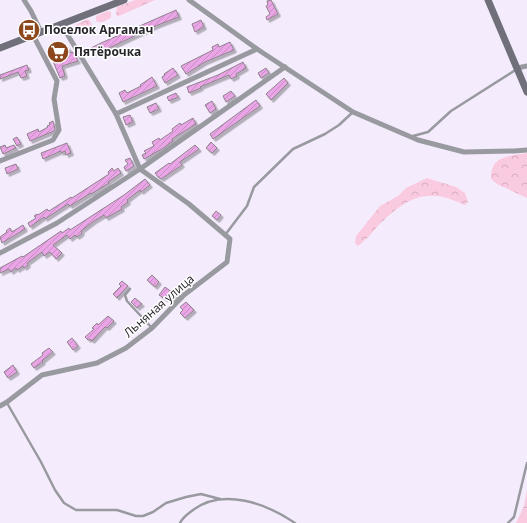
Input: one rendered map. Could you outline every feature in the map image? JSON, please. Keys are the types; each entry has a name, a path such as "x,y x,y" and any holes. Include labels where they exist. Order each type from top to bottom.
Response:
{"main road":[{"path":"0,48 124,0"},
{"path":"488,0 527,92"}],"street":[{"path":"24,0 41,32"},
{"path":"189,0 257,50 353,112 418,140 464,152 527,150"},
{"path":"61,24 116,114 140,169 189,204 225,235"},
{"path":"0,161 53,140 59,130 54,99 57,82 33,35"},
{"path":"116,114 257,50"},
{"path":"517,68 527,66"},
{"path":"0,253 57,222 140,169 285,68"},
{"name":"Льняная улица","path":"0,406 42,374 97,363 126,348 152,328 184,295 227,262 230,240 225,235"}],"lane":[{"path":"411,137 428,132 451,111 517,68"},
{"path":"225,235 246,206 254,187 293,149 339,124 353,112"},
{"path":"130,289 125,295 127,301 152,328"},
{"path":"6,402 41,462 55,490 64,503 76,510 116,510 136,516 143,516 153,512 166,503 201,494 220,499 248,501 280,513 295,523"},
{"path":"508,523 514,517 527,463"},
{"path":"180,523 183,518 201,504 220,499"}],"green space":[{"path":"135,0 155,0 119,16 116,15 117,7"},
{"path":"108,11 111,12 111,18 102,22 97,22 96,16"},
{"path":"88,19 92,26 77,32 73,32 71,30 75,25"},
{"path":"527,153 527,198 497,184 491,179 492,171 497,161 507,156"},
{"path":"427,178 456,187 465,193 468,202 465,205 440,196 419,197 396,209 358,246 355,243 356,236 380,206 398,196 406,188"},
{"path":"527,490 527,523 516,523 524,506"}],"building":[{"path":"271,0 278,14 267,20 266,17 270,14 266,6 268,5 267,1"},
{"path":"176,10 179,17 109,48 93,53 91,48"},
{"path":"201,20 204,27 195,32 192,24"},
{"path":"230,42 234,50 205,62 186,74 181,66 213,50 212,47 218,44 219,47"},
{"path":"68,47 70,53 73,52 78,61 62,66 65,76 60,78 52,59 56,57 54,52"},
{"path":"243,62 246,68 236,74 237,76 231,79 229,75 189,93 187,87 218,75"},
{"path":"27,65 29,70 25,71 27,76 21,78 18,72 0,79 0,75"},
{"path":"173,68 178,75 165,83 162,77"},
{"path":"266,68 269,73 261,78 258,73"},
{"path":"152,77 157,86 123,102 119,93 125,90 127,93 141,86 140,85"},
{"path":"284,78 288,83 271,100 266,94"},
{"path":"231,91 235,96 226,102 223,96"},
{"path":"176,93 178,97 169,101 167,97"},
{"path":"256,100 260,106 213,139 210,134"},
{"path":"212,101 216,109 210,113 205,105"},
{"path":"156,103 159,109 150,113 147,107"},
{"path":"130,115 133,122 126,125 123,117"},
{"path":"193,118 196,124 172,139 173,141 162,149 144,159 142,155 146,153 144,151 154,146 152,142 159,138 160,140 173,131 172,129 180,123 181,125"},
{"path":"53,121 54,131 30,141 27,134 38,129 39,132 48,127 47,126 50,125 49,123"},
{"path":"17,137 21,144 17,146 13,139"},
{"path":"211,142 217,148 212,153 206,148"},
{"path":"67,143 71,153 66,155 65,151 61,153 61,151 43,159 41,153"},
{"path":"5,145 6,148 14,145 16,148 3,154 0,147"},
{"path":"195,145 199,149 180,162 182,165 161,179 158,177 155,173 169,163 170,164"},
{"path":"130,158 134,166 126,171 124,167 128,164 125,160"},
{"path":"16,164 18,169 7,174 5,168"},
{"path":"112,168 114,171 118,168 121,173 108,182 109,183 70,206 68,204 45,219 44,217 30,227 28,223 36,218 34,216 47,209 49,211 71,197 72,198 109,174 108,172"},
{"path":"145,179 150,185 141,192 140,190 127,200 128,202 121,207 122,209 106,218 104,215 94,221 81,231 82,233 77,237 75,235 70,239 67,235 53,245 62,253 56,259 50,252 44,256 42,252 27,263 28,265 24,268 23,266 17,270 16,268 11,272 9,269 0,273 0,268 22,256 23,257 61,231 62,233 69,228 70,230 124,195"},
{"path":"216,211 221,215 217,220 212,216"},
{"path":"23,225 25,229 2,243 0,237 7,232 6,231 10,228 12,232"},
{"path":"152,275 159,282 155,287 147,280"},
{"path":"122,281 128,286 117,298 113,294 121,286 119,284"},
{"path":"165,287 173,293 175,291 178,294 172,300 168,295 165,299 159,295"},
{"path":"135,298 142,304 137,308 131,302"},
{"path":"186,302 194,310 185,318 180,313 183,310 180,307"},
{"path":"108,316 114,321 107,328 105,327 92,341 90,339 88,340 85,337 94,329 92,328"},
{"path":"72,338 78,346 73,350 67,342"},
{"path":"49,348 53,352 42,361 43,362 34,368 31,364 43,355 42,353"},
{"path":"13,365 17,372 8,378 4,372"}],"place":[{"name":"Поселок Аргамач","path":"29,30"},
{"name":"Пятёрочка","path":"58,52"}]}
